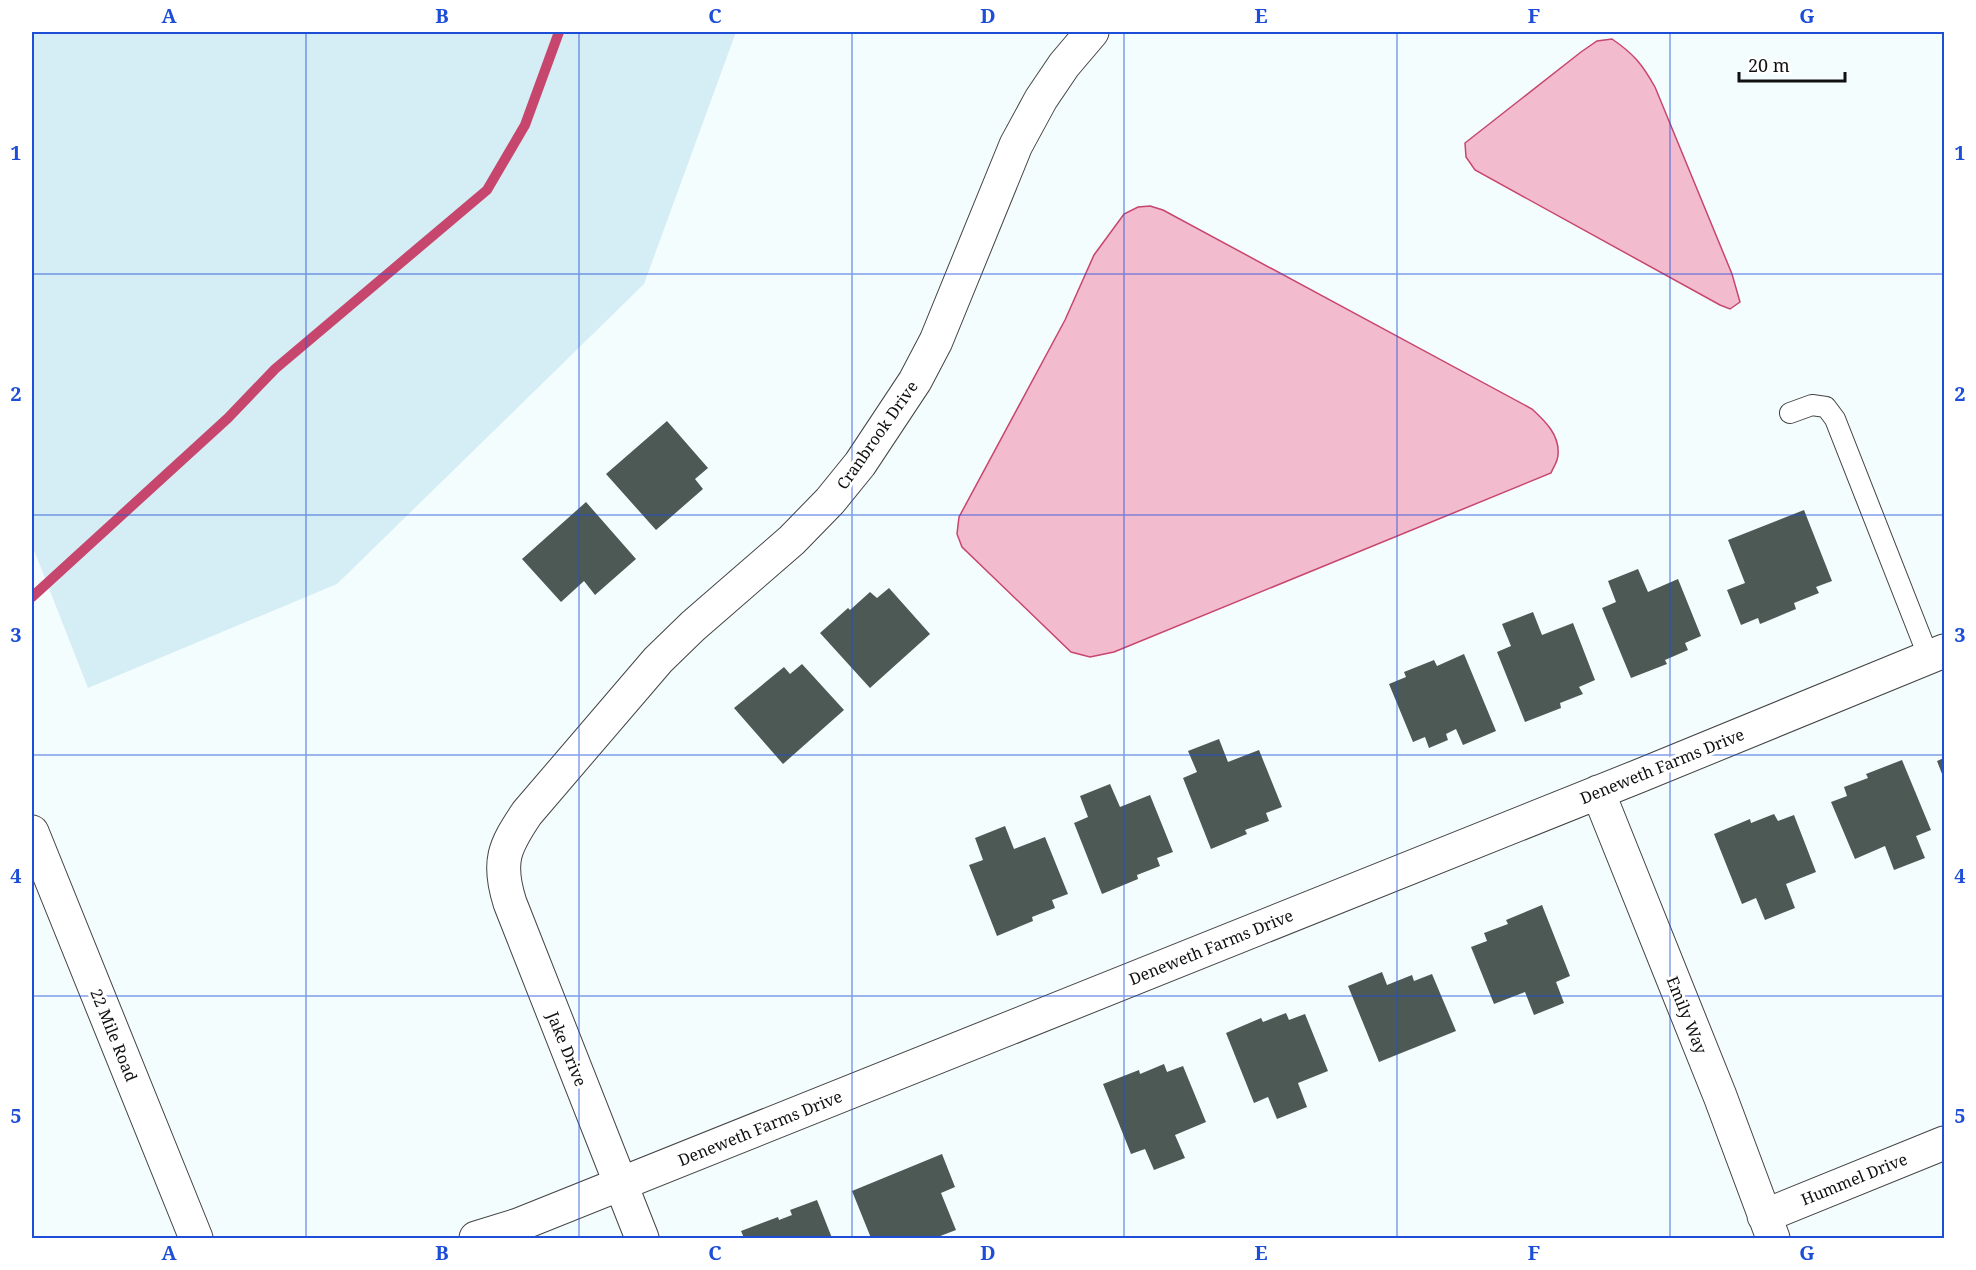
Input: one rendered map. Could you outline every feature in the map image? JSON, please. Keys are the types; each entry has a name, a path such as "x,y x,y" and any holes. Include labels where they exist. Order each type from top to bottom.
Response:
{"street":[{"name":"Cranbrook Drive","path":"503,858 511,837 527,813 658,660 693,626 792,540 830,501 860,465 915,381 936,341 1016,145 1041,99 1064,65 1092,32"},
{"name":"Deneweth Farms Drive","path":"476,1239 518,1225 621,1184 1937,655"},
{"name":"Emily Way","path":"1598,792 1720,1096 1768,1227"},
{"name":"22 Mile Road","path":"32,832 196,1239"},
{"name":"Jake Drive","path":"503,858 503,882 510,903 642,1239"},
{"name":"Hummel Drive","path":"1768,1227 1944,1143"}],"lane":[{"path":"1790,413 1812,405 1826,407 1835,419 1937,655"}],"shaded area":[{"path":"32,32 736,32 644,284 337,584 88,688 32,545"},
{"path":"1612,39 1637,60 1655,87 1732,274 1740,302 1730,309 1475,170 1466,157 1465,143 1581,52 1597,41"},
{"path":"1150,206 1163,210 1532,409 1557,441 1558,457 1551,473 1114,652 1090,657 1071,652 962,547 957,534 959,517 1065,320 1094,255 1124,214 1138,207"}],"building":[{"path":"667,421 708,468 695,479 703,489 656,530 606,474"},
{"path":"586,502 636,559 595,595 584,581 561,602 522,559"},
{"path":"1804,510 1832,581 1816,587 1819,593 1794,603 1796,609 1760,624 1758,618 1741,625 1727,590 1745,583 1728,540"},
{"path":"1638,569 1648,592 1678,579 1701,636 1685,643 1688,650 1665,660 1667,664 1631,678 1602,608 1616,602 1608,581"},
{"path":"889,588 930,634 870,688 820,633 870,592 877,598"},
{"path":"1533,612 1542,635 1573,623 1595,680 1579,687 1583,694 1560,703 1561,708 1525,722 1497,652 1511,646 1502,624"},
{"path":"1464,654 1496,731 1463,745 1456,729 1446,734 1448,740 1429,748 1425,737 1413,742 1389,684 1406,677 1404,672 1434,660 1437,666"},
{"path":"802,664 844,710 783,764 734,708 784,667 790,674"},
{"path":"1219,739 1228,762 1259,750 1282,807 1266,813 1269,821 1245,830 1247,834 1211,849 1183,778 1197,772 1188,751"},
{"path":"1944,758 1944,779 1937,761"},
{"path":"1902,760 1931,830 1916,836 1925,858 1894,870 1885,846 1855,859 1831,802 1847,796 1844,787 1868,778 1866,774"},
{"path":"1110,784 1120,807 1150,795 1173,852 1157,858 1160,866 1137,875 1138,879 1102,894 1074,823 1088,817 1080,796"},
{"path":"1774,814 1778,821 1794,815 1816,872 1786,884 1795,908 1765,920 1756,898 1742,904 1714,834 1750,819 1751,823"},
{"path":"1005,826 1014,849 1045,837 1068,894 1052,900 1055,908 1032,917 1033,921 997,936 969,865 983,860 975,838"},
{"path":"1542,905 1570,976 1556,982 1564,1003 1534,1015 1525,992 1494,1004 1471,947 1487,941 1484,933 1508,924 1506,920"},
{"path":"1382,972 1387,985 1412,975 1414,981 1432,974 1456,1031 1379,1062 1348,986"},
{"path":"1286,1013 1289,1020 1305,1014 1328,1071 1298,1083 1307,1107 1277,1119 1268,1097 1254,1103 1226,1033 1261,1018 1263,1022"},
{"path":"1164,1064 1167,1072 1183,1066 1206,1122 1175,1135 1185,1158 1154,1170 1145,1149 1131,1154 1103,1084 1139,1070 1140,1074"},
{"path":"942,1154 955,1187 941,1193 956,1230 935,1238 871,1238 852,1191"},
{"path":"817,1200 832,1238 744,1238 741,1231 778,1217 779,1220 792,1215 790,1210"}],"waterway":[{"path":"32,597 228,418 275,369 487,190 525,125 559,32"}]}
